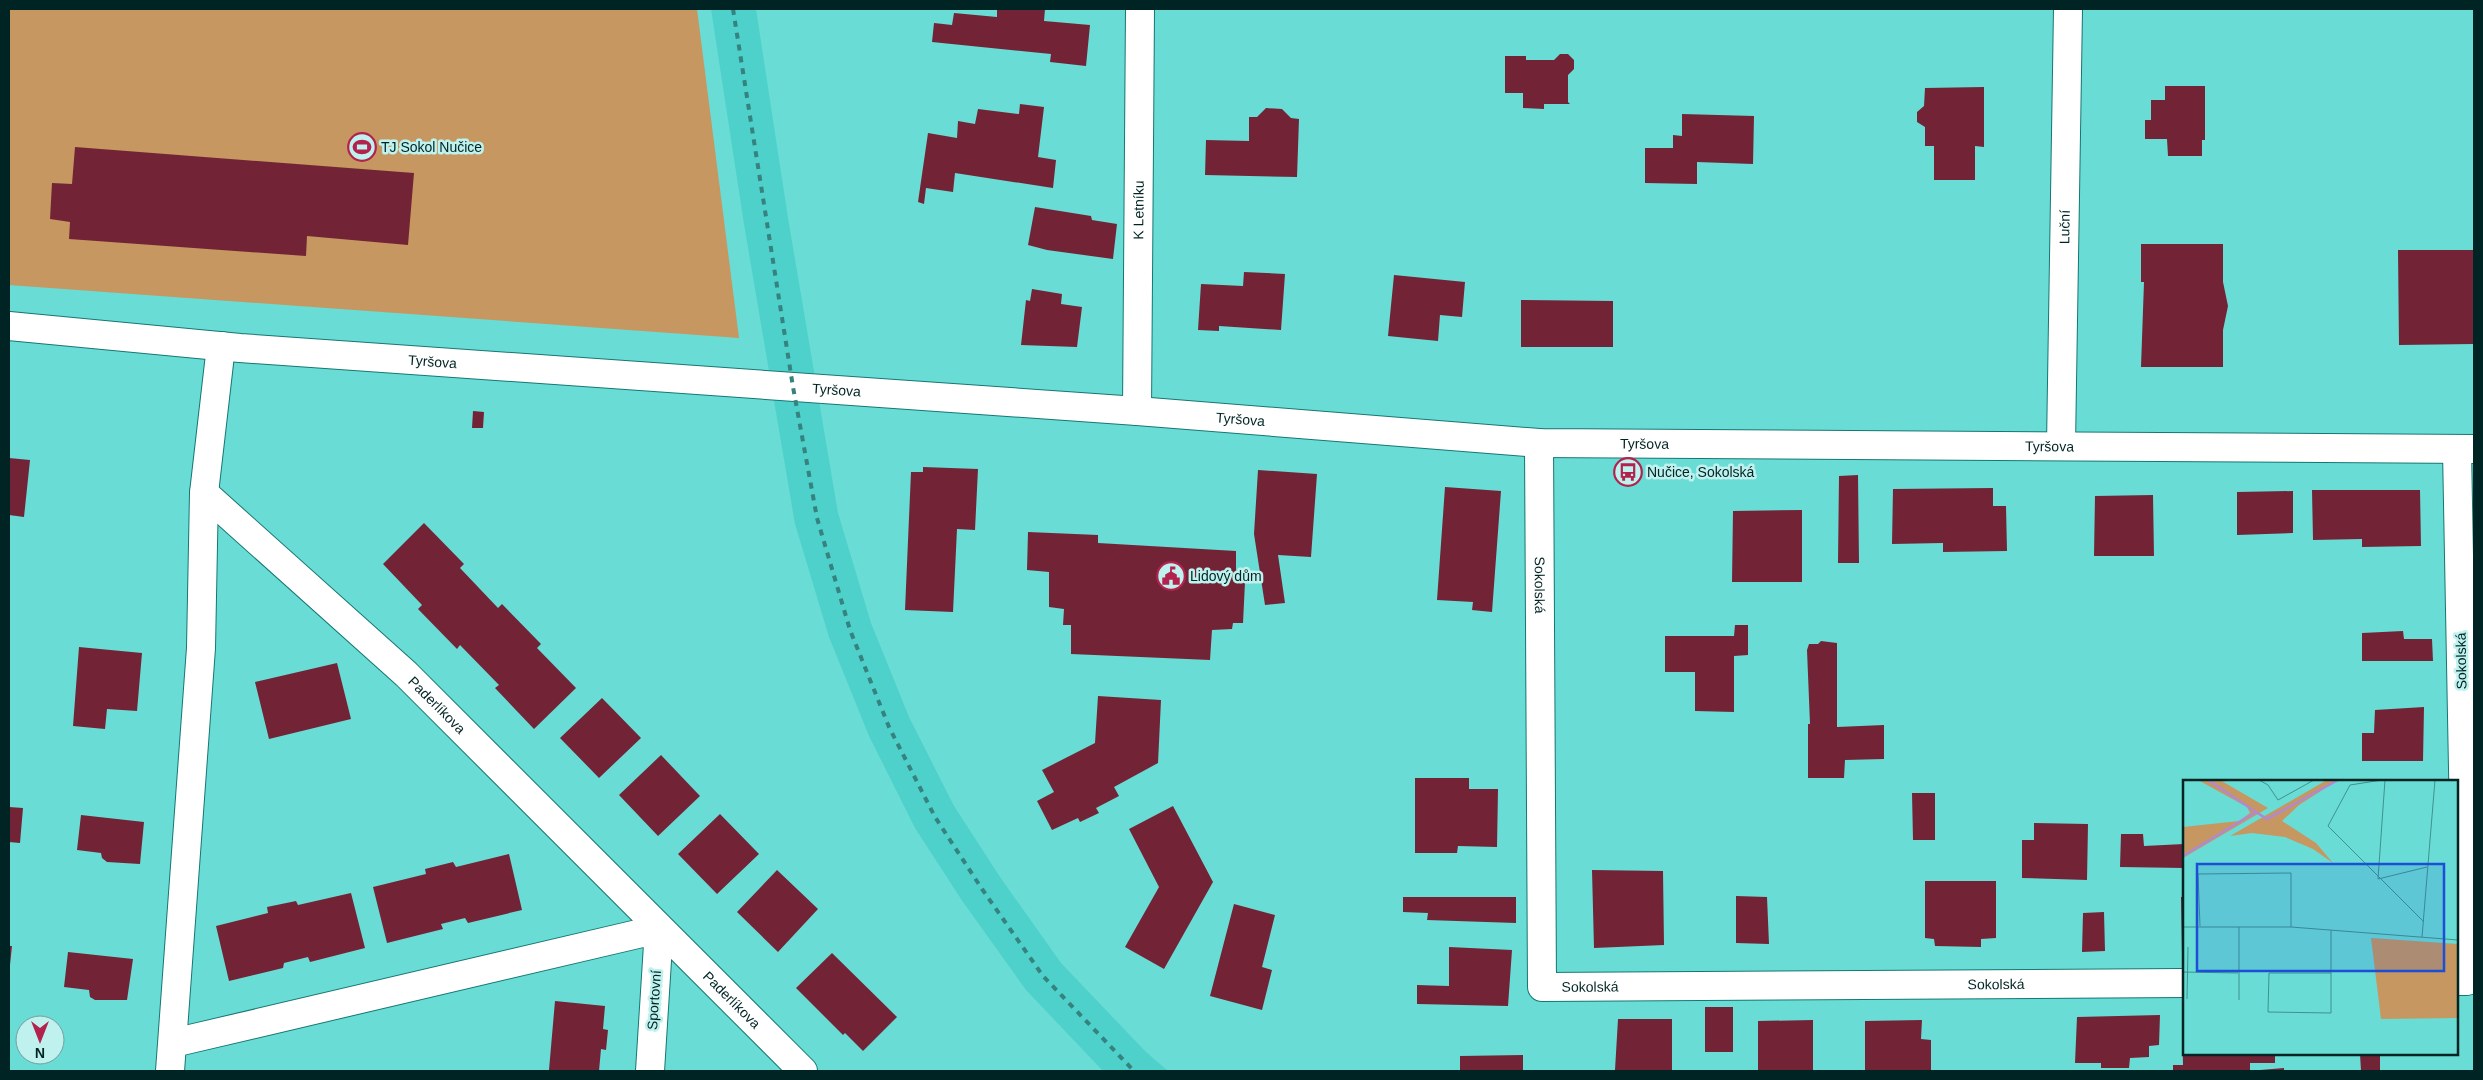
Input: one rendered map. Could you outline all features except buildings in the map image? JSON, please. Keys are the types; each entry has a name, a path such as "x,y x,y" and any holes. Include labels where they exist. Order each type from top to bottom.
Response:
{"street":[{"name":"K Letníku","path":"1137,411 1140,9"},
{"name":"Luční","path":"2061,445 2068,9"},
{"name":"Tyršova","path":"9,326 221,346 1137,411 1538,443 2061,445 2466,450"},
{"path":"170,1071 201,648 204,493 221,346"},
{"name":"Sokolská","path":"1538,443 1542,987 2183,983"},
{"name":"Sokolská","path":"2458,981 2467,981 2466,450"},
{"name":"Paderlíkova","path":"204,493 406,674 803,1071"},
{"path":"173,1042 659,929"},
{"name":"Sportovní","path":"650,1071 659,929"}],"shaded area":[{"name":"TJ Sokol Nučice","path":"9,9 697,9 739,338 9,285"},
{"path":"711,9 756,9 788,218 838,513 871,623 909,717 954,806 1000,877 1061,963 1146,1052 1168,1071 1103,1071 1026,990 963,902 915,828 869,736 829,637 795,524 744,224"}],"railway":[{"path":"733,9 793,387 817,518 850,630 889,727 935,817 982,889 1043,976 1134,1071"}],"place":[{"name":"TJ Sokol Nučice","path":"362,147"},
{"name":"Nučice, Sokolská","path":"1628,472"},
{"name":"Lidový dům","path":"1171,576"}]}
